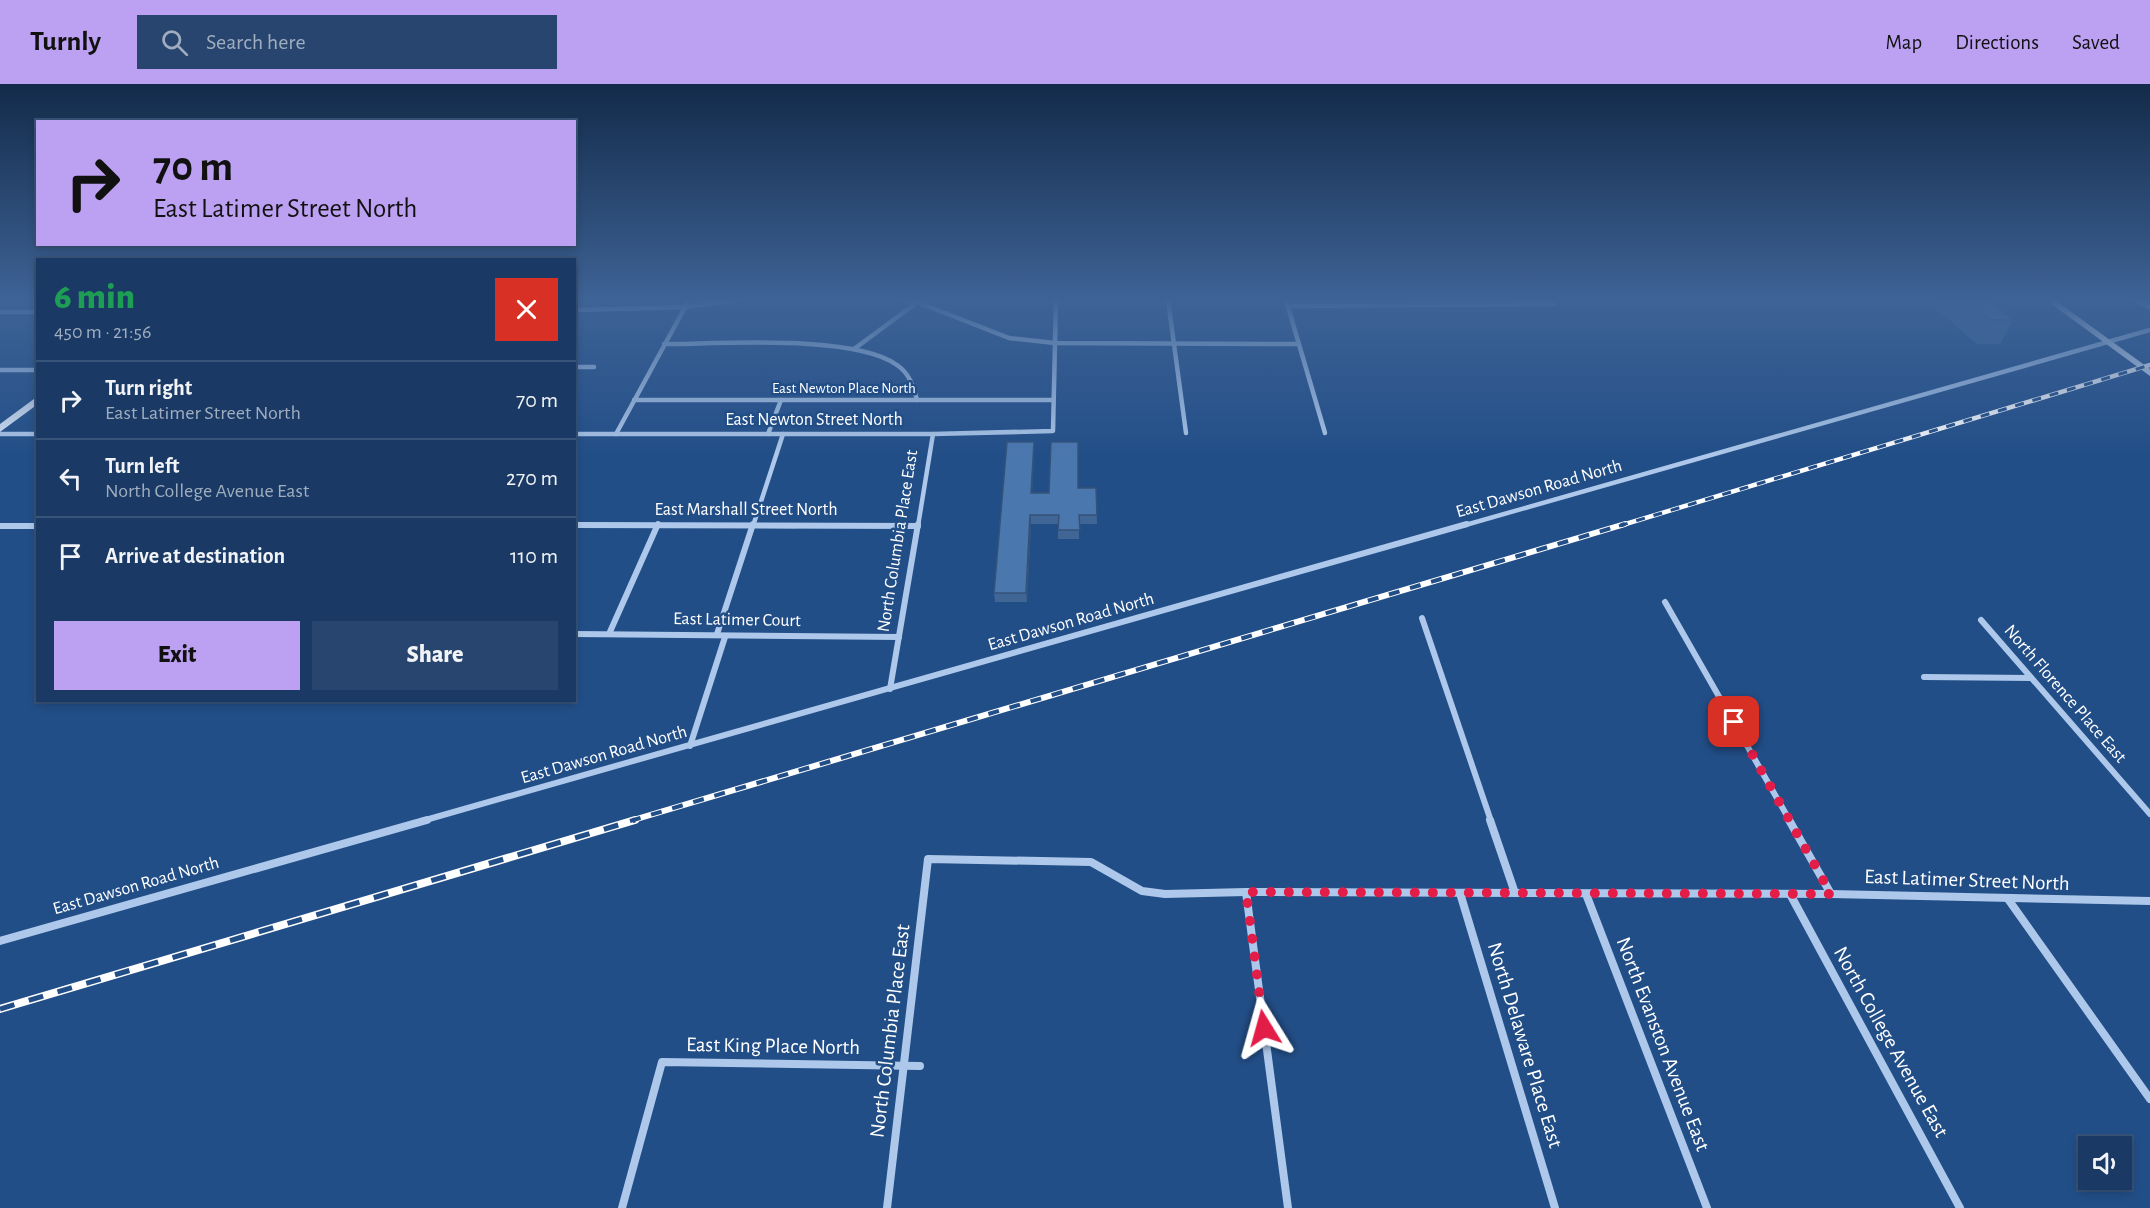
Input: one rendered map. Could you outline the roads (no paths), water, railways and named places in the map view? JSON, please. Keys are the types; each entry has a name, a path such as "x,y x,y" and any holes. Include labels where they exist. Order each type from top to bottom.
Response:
{"main road":[{"path":"2125,352 2150,374"},
{"path":"2131,352 2150,364"},
{"path":"0,429 36,401"}],"street":[{"path":"616,434 659,352"},
{"path":"866,352 878,356 905,371 917,389 917,400"},
{"path":"1053,400 1055,352"},
{"path":"1174,352 1186,432"},
{"path":"1301,352 1325,433"},
{"name":"East Dawson Road North","path":"0,941 2067,352"},
{"path":"576,368 594,368"},
{"path":"0,370 36,370"},
{"name":"East Newton Place North","path":"634,400 1053,400"},
{"path":"768,434 781,400"},
{"name":"East Newton Street North","path":"576,434 933,434 1053,430 1053,400"},
{"path":"0,434 36,434"},
{"path":"717,634 783,434"},
{"name":"North Columbia Place East","path":"890,689 933,434"},
{"path":"609,634 658,524"},
{"name":"East Marshall Street North","path":"576,525 918,526"},
{"path":"0,526 36,526"},
{"path":"1665,602 1831,894"},
{"path":"1422,618 1515,893"},
{"name":"North Florence Place East","path":"1981,620 2150,814"},
{"name":"East Latimer Court","path":"576,634 899,637"},
{"path":"690,746 725,637"},
{"path":"1924,677 2031,678"},
{"name":"North Columbia Place East","path":"888,1208 928,859"},
{"name":"East Latimer Street North","path":"928,859 1091,862 1142,891 1165,894 1246,892 1831,894 2150,902"},
{"path":"1246,892 1288,1208"},
{"name":"North Delaware Place East","path":"1460,893 1555,1208"},
{"name":"North Evanston Avenue East","path":"1586,894 1707,1208"},
{"name":"North College Avenue East","path":"1790,894 1960,1208"},
{"path":"2008,899 2150,1099"},
{"name":"East King Place North","path":"622,1208 662,1062 920,1066"}],"railway":[{"path":"1619,526 2150,365"},
{"path":"630,821 1625,524"},
{"path":"0,1009 635,820"}]}
